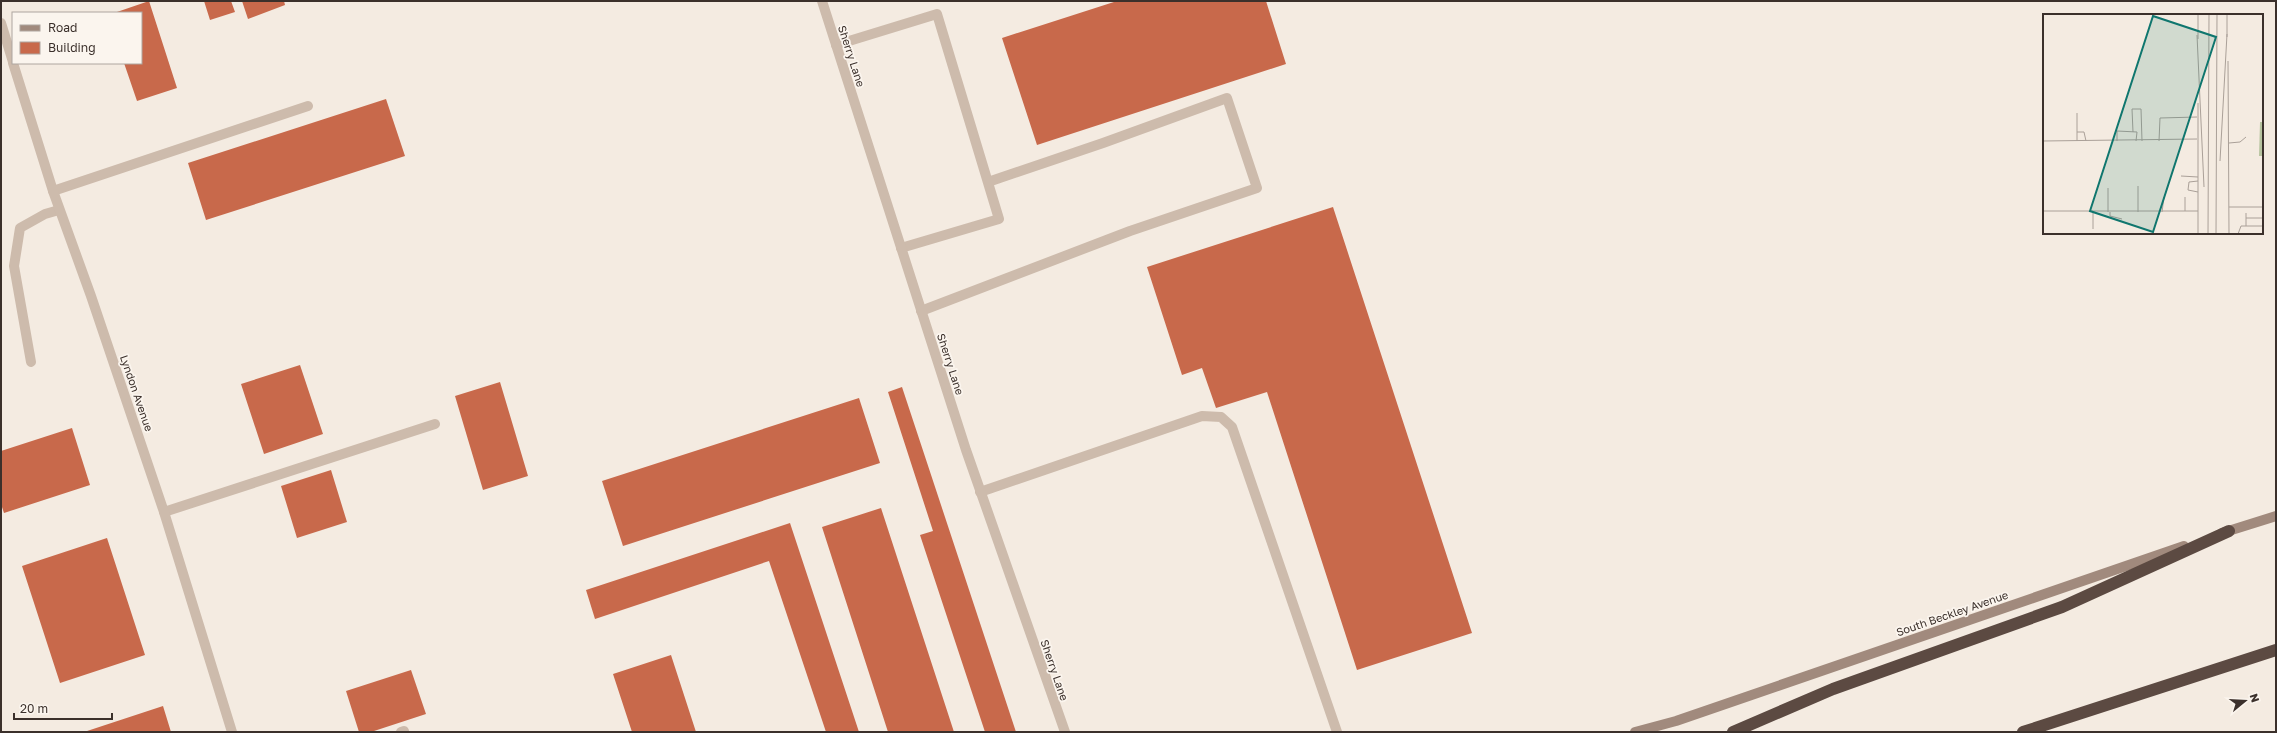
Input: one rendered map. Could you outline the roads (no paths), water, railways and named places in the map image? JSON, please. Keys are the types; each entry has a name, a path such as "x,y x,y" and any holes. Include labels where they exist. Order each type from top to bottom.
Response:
{"highway":[{"path":"1733,732 1833,689 2062,607 2229,531"},
{"path":"2023,732 2276,650"}],"main road":[{"name":"South Beckley Avenue","path":"1635,732 1676,721 2276,516"}],"street":[{"name":"Sherry Lane","path":"822,1 980,492 1065,732"},
{"path":"836,45 937,14 999,219 901,248"},
{"name":"Lyndon Avenue","path":"1,23 3,34 12,60"},
{"name":"Lyndon Avenue","path":"13,64 59,210 91,296 164,512 232,732"},
{"path":"921,311 1130,231 1257,188 1227,98 1103,143 988,182"},
{"path":"53,191 308,106"},
{"path":"31,362 14,266 20,228 45,214 59,210"},
{"path":"980,492 1202,416 1221,417 1232,427 1336,732"},
{"path":"164,512 435,424"}]}
